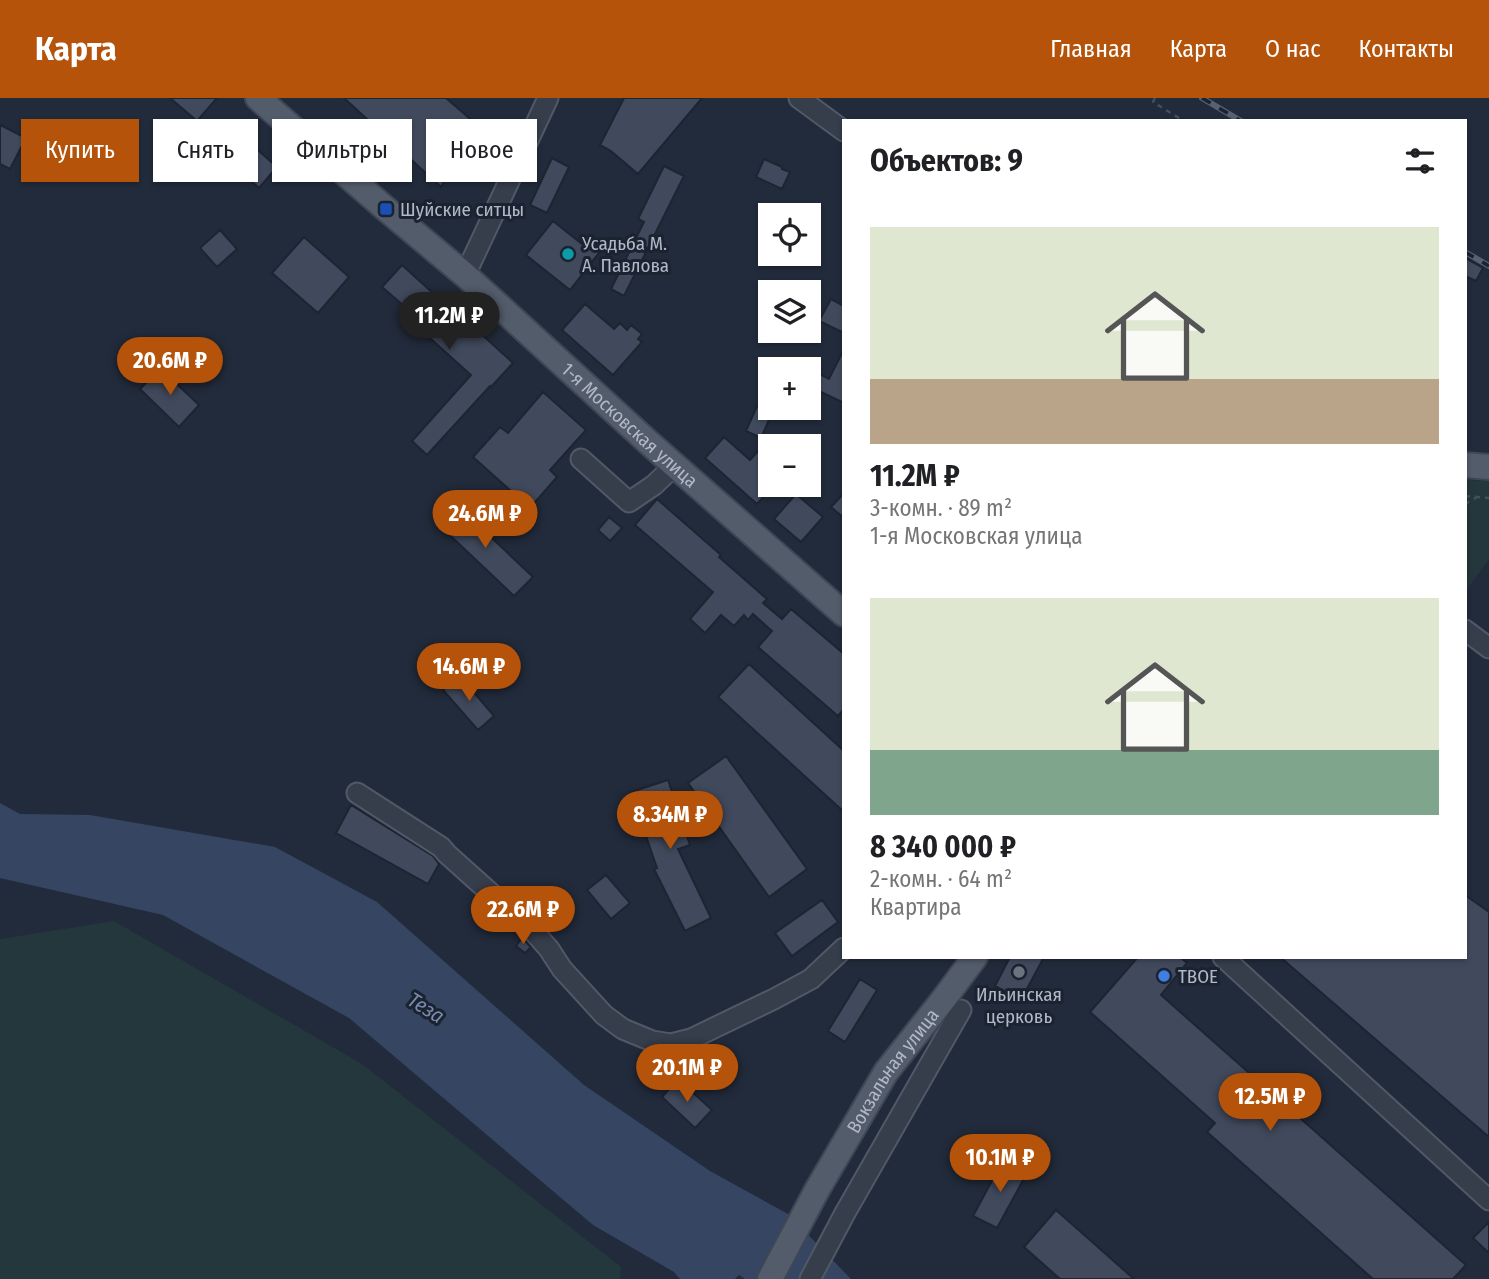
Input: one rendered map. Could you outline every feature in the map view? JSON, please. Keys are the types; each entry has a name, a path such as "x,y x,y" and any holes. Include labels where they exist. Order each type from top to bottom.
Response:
{"main road":[{"name":"1-я Московская улица","path":"258,98 465,275 674,466 842,612"},
{"path":"1467,464 1489,467"},
{"name":"Вокзальная улица","path":"770,1279 817,1190 886,1072 974,959"}],"street":[{"path":"465,275 548,98"},
{"path":"799,98 842,130"},
{"path":"580,459 629,502 654,485 674,466"},
{"path":"1467,632 1489,648"},
{"path":"357,793 441,847 534,932 562,969 604,1015 637,1036 671,1044 691,1039 811,979 842,950"},
{"path":"1225,959 1489,1200"},
{"path":"810,1279 961,1010"}],"path":[{"path":"1154,100 1181,119"},
{"path":"1467,496 1489,498"},
{"path":"1467,503 1478,498"}],"green space":[{"path":"1467,480 1489,481 1489,559 1467,589"},
{"path":"114,921 362,1064 621,1267 620,1279 0,1279 0,939"}],"water":[{"name":"Теза","path":"0,803 20,814 90,815 275,847 377,902 584,1085 710,1171 788,1214 851,1279 745,1279 739,1275 735,1279 680,1279 674,1272 593,1225 349,1018 163,915 0,878"}],"building":[{"path":"170,98 217,98 199,119 195,119"},
{"path":"344,98 446,98 470,119 426,119 426,173 412,160 412,119 367,119"},
{"path":"624,98 702,98 638,174 600,145"},
{"path":"0,125 21,136 21,148 10,169 0,164"},
{"path":"258,150 272,163 272,173 259,188 252,182 258,182"},
{"path":"552,158 569,167 547,213 530,205"},
{"path":"764,159 790,172 782,189 756,177"},
{"path":"664,166 684,176 624,296 611,289 644,222 638,219"},
{"path":"553,221 582,244 587,237 602,249 570,290 526,255"},
{"path":"220,230 237,249 217,267 200,248"},
{"path":"304,237 349,277 318,313 272,273"},
{"path":"1467,259 1483,268 1476,281 1467,277"},
{"path":"402,265 513,363 427,455 412,441 471,375 421,330 426,325 382,287"},
{"path":"831,299 842,305 842,332 821,322"},
{"path":"585,304 614,329 620,323 627,330 631,325 642,334 638,339 642,342 613,375 562,330"},
{"path":"842,353 842,402 821,392 821,375 829,379"},
{"path":"160,368 199,405 179,427 140,389"},
{"path":"543,392 586,430 550,470 557,477 530,508 473,457 500,427 508,433"},
{"path":"757,406 758,420 769,420 763,434 758,434 758,437 746,431"},
{"path":"724,437 750,460 758,451 758,497 763,497 757,504 705,458"},
{"path":"842,495 842,516 831,507"},
{"path":"793,497 800,497 823,517 801,542 774,519"},
{"path":"657,499 767,599 763,603 782,619 791,609 842,652 842,711 838,716 758,647 772,631 753,614 748,620 744,615 734,626 721,615 705,633 690,619 713,592 635,525"},
{"path":"455,503 533,577 514,596 437,523"},
{"path":"609,517 622,528 610,541 598,530"},
{"path":"749,664 842,749 842,810 718,697"},
{"path":"460,676 494,716 478,730 443,690"},
{"path":"726,756 807,869 769,897 688,783"},
{"path":"668,780 690,845 678,849 711,918 685,931 654,869 657,868 631,792"},
{"path":"351,805 433,856 439,864 428,884 336,833"},
{"path":"606,875 630,903 611,919 587,890"},
{"path":"1467,896 1489,912 1489,1137 1282,959 1467,959"},
{"path":"822,900 838,922 792,956 775,933"},
{"path":"522,938 531,947 525,953 516,946"},
{"name":"Ильинская церковь","path":"1009,959 1043,959 1021,1000 995,986"},
{"path":"1136,959 1182,959 1187,963 1161,995 1466,1265 1453,1279 1373,1279 1207,1132 1215,1123 1090,1012"},
{"path":"860,979 877,990 845,1042 828,1031"},
{"path":"678,1079 712,1110 695,1128 662,1097"},
{"path":"1003,1160 1027,1173 997,1228 973,1216"},
{"path":"1056,1210 1134,1279 1060,1279 1024,1247"},
{"path":"1489,1222 1489,1253 1473,1238"}],"railway":[{"path":"1202,98 1238,119"},
{"path":"1467,253 1489,266"}],"place":[{"name":"Шуйские ситцы","path":"386,209"},
{"name":"Усадьба М. А. Павлова","path":"568,254"},
{"name":"Ильинская церковь","path":"1019,972"},
{"name":"ТВОЕ","path":"1164,976"}]}
